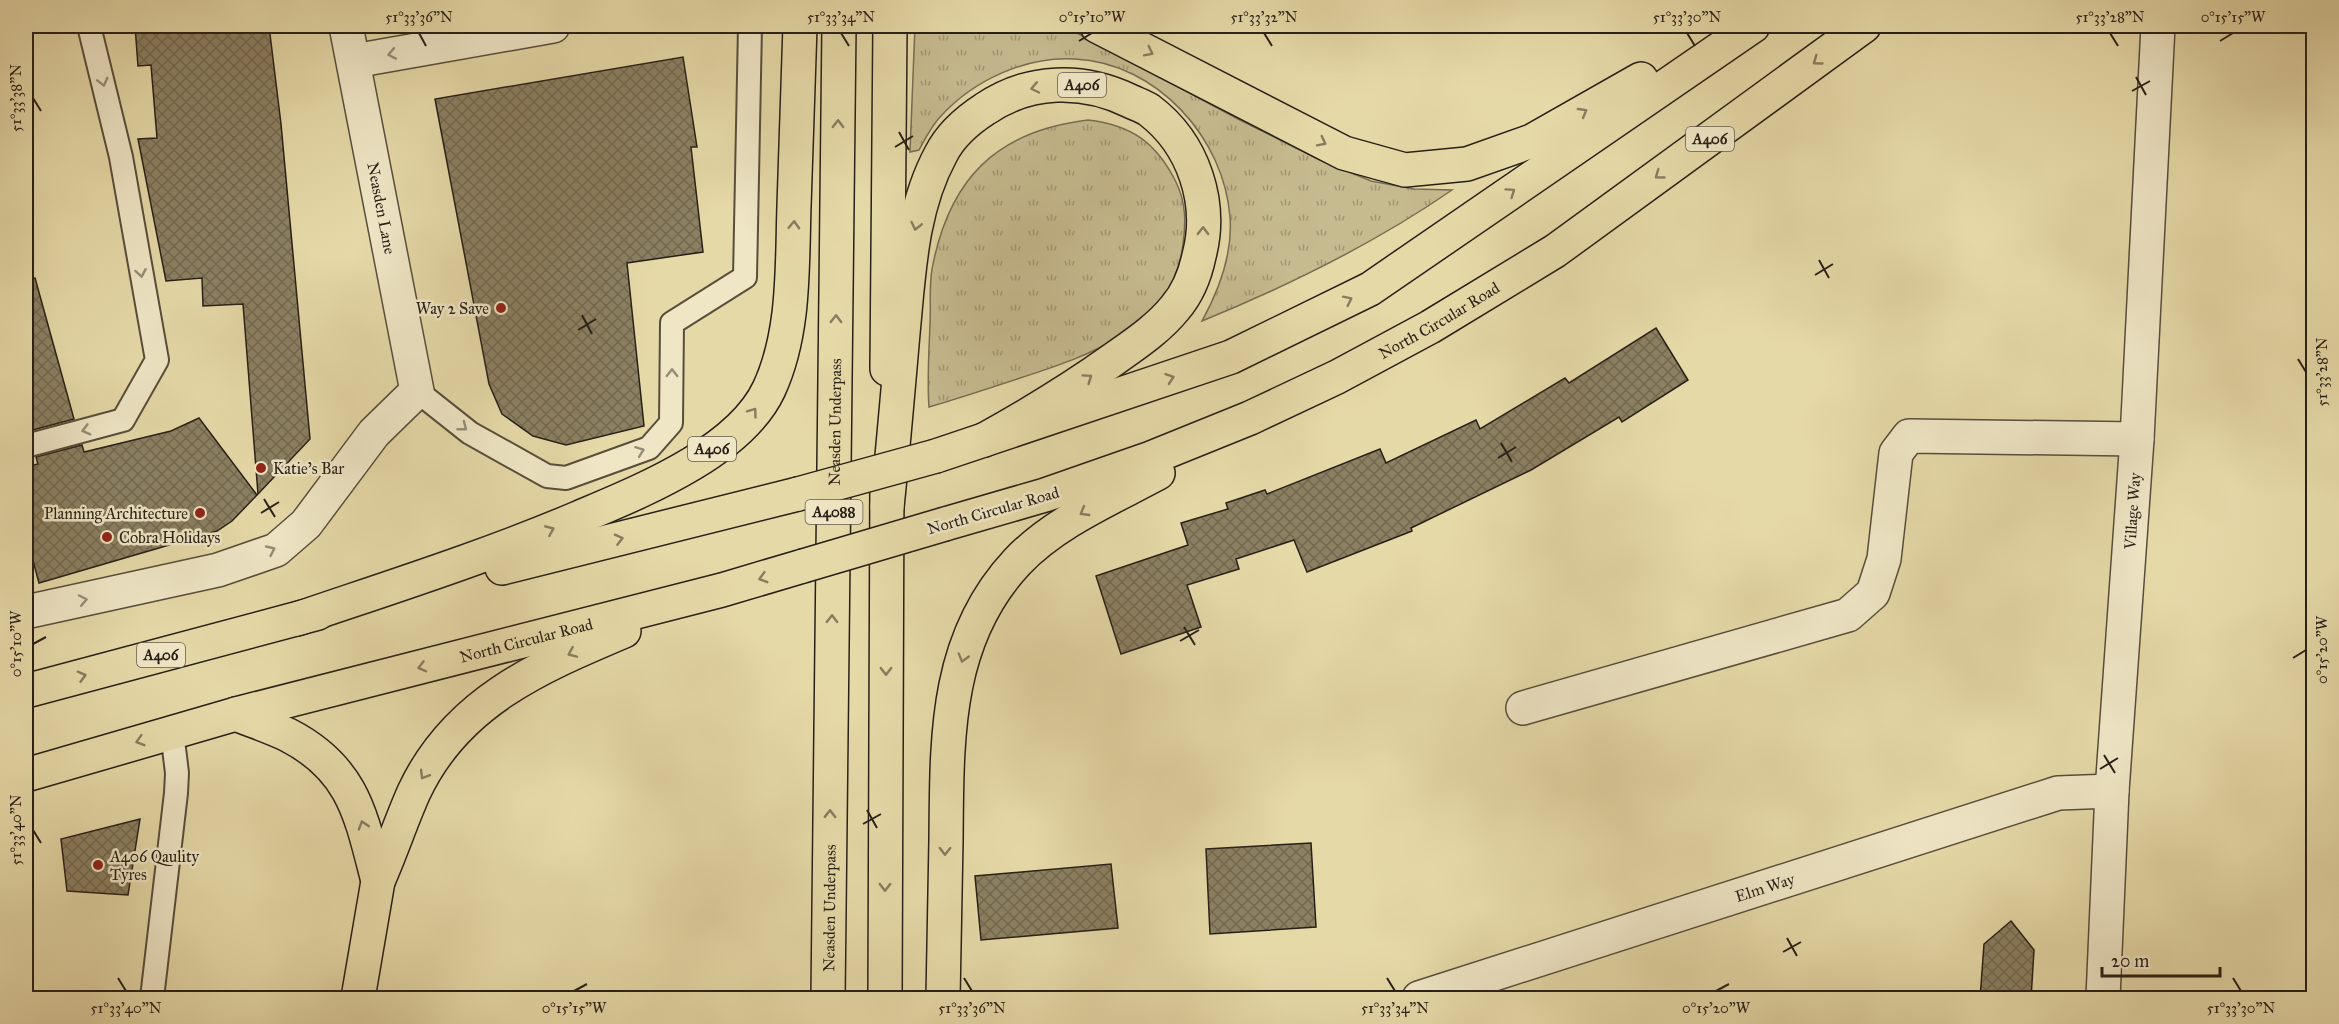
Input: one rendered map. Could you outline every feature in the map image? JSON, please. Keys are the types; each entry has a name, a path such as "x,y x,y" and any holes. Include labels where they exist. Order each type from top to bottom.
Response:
{"main road":[{"name":"A406","path":"297,619 510,547 636,494 687,466 720,444 748,420 769,390 782,352 791,301 800,26"},
{"name":"Neasden Underpass","path":"828,999 839,26"},
{"name":"A4088","path":"885,999 890,26"},
{"path":"1097,26 1344,153 1405,170 1467,164 1532,141 1736,26"},
{"name":"A406","path":"26,691 297,619 798,494 936,456 1232,357 1370,289 1753,26"},
{"name":"North Circular Road","path":"26,775 236,714 723,590 1045,495 1151,458 1250,418 1337,378 1430,327 1555,251 1864,26"},
{"name":"A406","path":"887,507 912,246 925,189 942,151 968,121 1000,98 1036,86 1076,84 1114,93 1148,110 1171,132 1191,160 1202,195 1204,236 1195,275 1175,308 1142,340 1069,391 984,440"},
{"name":"A406","path":"943,999 946,781 950,713 963,654 982,607 1017,562 1081,513 1337,378"},
{"path":"358,999 378,881 414,791 434,758 447,742 482,705 518,680 558,659 723,590"},
{"path":"236,714 287,735 316,753 336,771 351,793 362,820 378,881"}],"street":[{"name":"Neasden Lane","path":"346,26 417,391"},
{"path":"354,61 553,26"},
{"name":"Village Way","path":"2103,999 2112,791 2137,440 2158,26"},
{"path":"26,612 218,570 276,550 306,524 374,432 417,391"},
{"path":"1523,708 1848,615 1873,593 1876,585 1884,559 1896,453 1909,436 2137,440"},
{"name":"Elm Way","path":"1419,999 2058,793 2112,791"}],"lane":[{"path":"26,446 123,420 157,360 121,157 88,26"},
{"path":"417,391 470,433 547,476 566,478 649,448 671,423 672,323 745,276 750,26"},
{"path":"152,999 177,783 177,764 172,732"}],"green space":[{"path":"915,26 1064,26 1318,159 1371,181 1414,189 1452,190 1362,246 1267,293 1202,321 1224,271 1229,244 1230,217 1225,188 1215,160 1200,133 1181,110 1158,90 1133,74 1105,64 1075,59 1057,59 1020,66 985,81 969,91 938,120 919,150 910,152"},
{"path":"1088,120 1117,126 1141,138 1160,156 1176,182 1183,205 1184,236 1176,273 1163,297 1145,318 1124,334 1099,348 1073,360 929,407 931,276 940,237 951,209 965,185 982,165 1003,148 1027,135 1056,126"}],"building":[{"path":"135,26 269,26 281,124 310,439 258,494 243,304 203,306 202,278 166,281 138,139 157,138 151,65 138,66"},
{"path":"683,57 697,147 691,147 703,252 627,263 644,426 566,445 533,436 502,414 489,384 435,99"},
{"path":"35,278 74,419 29,431 26,421 26,279"},
{"path":"1656,328 1688,380 1622,422 1619,417 1531,470 1411,528 1412,531 1307,572 1294,540 1236,559 1239,569 1187,585 1201,627 1121,654 1096,576 1188,545 1181,523 1228,509 1226,503 1265,490 1267,494 1380,449 1386,463 1476,420 1480,429 1565,378 1569,383"},
{"path":"199,418 257,495 232,521 217,531 39,583 26,535 26,467 38,464 36,457 82,445 84,452 171,431"},
{"name":"A406 Qaulity Tyres","path":"140,819 128,895 67,891 61,839"},
{"path":"1311,843 1316,927 1210,934 1206,849"},
{"path":"1111,864 1118,928 981,940 975,876"},
{"path":"2011,921 2034,950 2031,999 1980,999 1984,944"}],"place":[{"name":"Way 2 Save","path":"501,308"},
{"name":"Katie's Bar","path":"261,468"},
{"name":"Planning Architecture","path":"200,513"},
{"name":"Cobra Holidays","path":"107,537"},
{"name":"A406 Qaulity Tyres","path":"98,865"}]}
